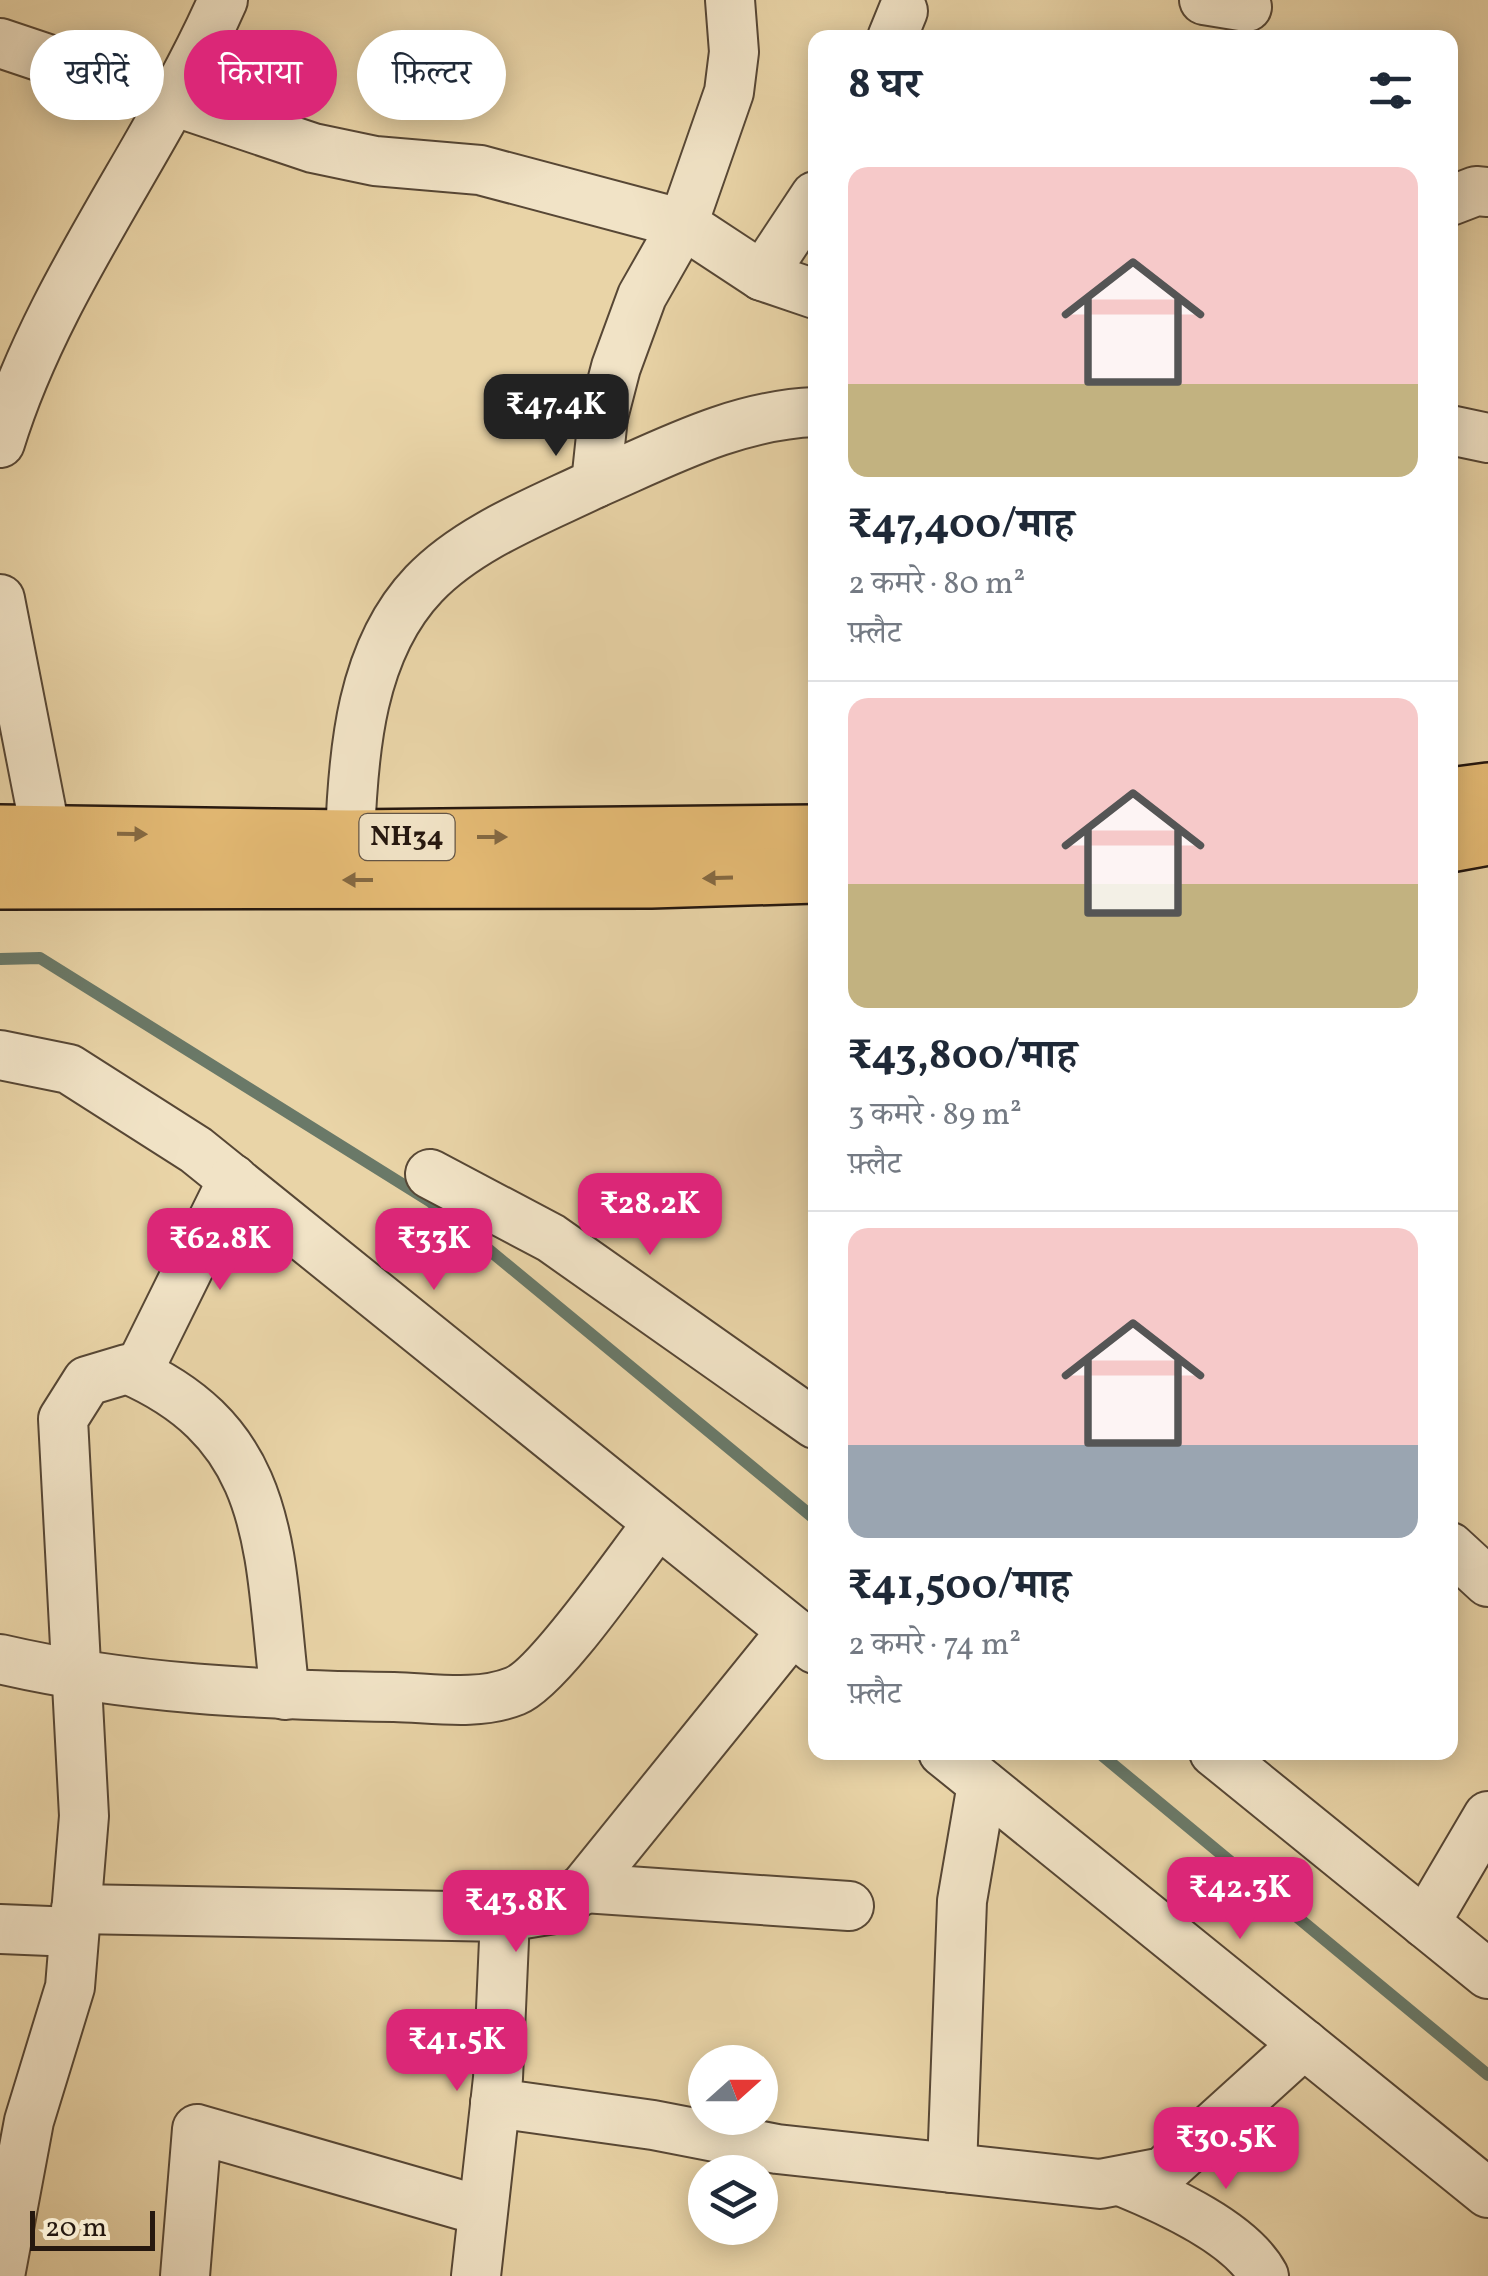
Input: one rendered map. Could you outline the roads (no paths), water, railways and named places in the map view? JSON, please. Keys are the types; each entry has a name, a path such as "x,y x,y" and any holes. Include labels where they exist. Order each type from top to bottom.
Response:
{"highway":[{"path":"1458,795 1488,791"},
{"name":"NH34","path":"0,881 33,848 350,838 808,833"},
{"path":"1458,843 1488,837"},
{"name":"NH34","path":"33,848 650,880 808,875"}],"street":[{"path":"0,443 96,234 174,100 222,0"},
{"path":"596,483 603,417 616,367 642,296 683,224 733,72 730,0"},
{"path":"0,43 312,148 375,161 480,170 683,224 762,276 808,292"},
{"path":"1458,198 1476,191 1488,192"},
{"path":"762,276 808,207"},
{"path":"350,838 352,780 366,698 378,658 425,583 494,533 596,483 724,428 786,413 808,412"},
{"path":"1458,432 1488,438"},
{"path":"0,599 33,848"},
{"path":"0,1055 69,1069 196,1150 658,1523 808,1634 584,1888 554,1909 505,1917 75,1920 0,1929"},
{"path":"430,1174 552,1238 808,1419"},
{"path":"137,1374 232,1179"},
{"path":"0,2276 29,2120 70,1987 84,1816 63,1419 87,1381 128,1369 162,1385 235,1450 254,1487 266,1542 285,1695"},
{"path":"0,1659 77,1677 285,1695 485,1699 519,1690 552,1657 658,1523"},
{"path":"1458,1554 1488,1582"},
{"path":"953,1760 1488,2193"},
{"path":"1224,1760 1488,1974"},
{"path":"952,2168 962,1901 982,1784"},
{"path":"1425,1923 1488,1816"},
{"path":"584,1888 849,1906"},
{"path":"476,2276 495,2103 505,1917"},
{"path":"495,2103 653,2124 776,2148 1100,2184 1164,2172 1304,2044"},
{"path":"186,2276 198,2128 482,2211"},
{"path":"1123,2182 1176,2204 1255,2260 1264,2276"}],"waterway":[{"path":"0,959 40,958 431,1202 808,1513"},
{"path":"1108,1760 1488,2075"}]}
